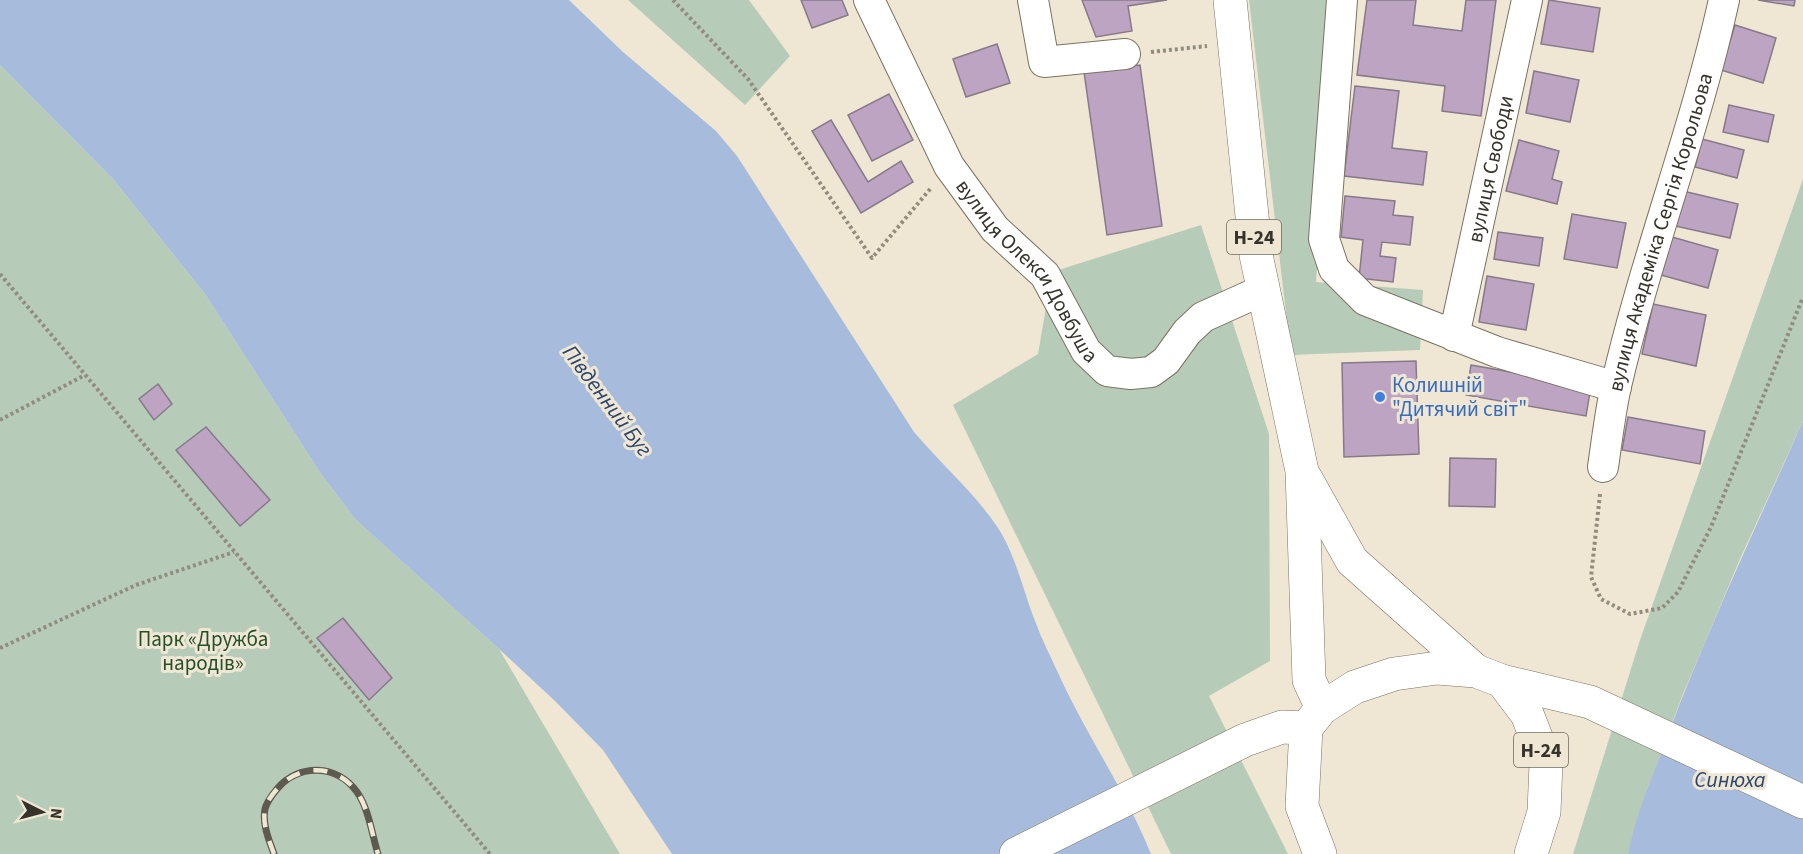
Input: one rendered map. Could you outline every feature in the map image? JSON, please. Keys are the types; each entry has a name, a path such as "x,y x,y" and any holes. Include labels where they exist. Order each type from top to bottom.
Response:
{"main road":[{"name":"Н-24","path":"1230,0 1256,255 1302,471 1310,680 1314,718 1302,806 1320,854"},
{"name":"Н-24","path":"1302,471 1352,561 1489,676 1527,714 1546,763 1544,812 1532,854"},
{"name":"Н-24","path":"1314,718 1355,687 1394,674 1437,668 1489,676 1590,702 1803,802"},
{"path":"1016,854 1245,740 1314,718"}],"street":[{"name":"вулиця Олекси Довбуша","path":"869,0 949,166 995,229 1045,275 1086,351 1107,371 1131,374 1151,372 1166,361 1187,332 1203,317 1263,290"},
{"path":"1033,0 1044,62 1125,54"},
{"path":"1342,0 1324,239 1334,269 1365,300 1497,352 1616,387"},
{"name":"вулиця Свободи","path":"1454,336 1527,0"},
{"name":"вулиця Академіка Сергія Корольова","path":"1603,467 1616,387 1649,262 1714,48 1724,0"}],"path":[{"path":"673,0 748,79 872,258 949,166"},
{"path":"1125,54 1234,44"},
{"path":"0,274 490,854"},
{"path":"1603,467 1591,577 1601,599 1630,614 1662,608 1678,592 1711,527 1803,297"},
{"path":"0,420 85,375"},
{"path":"0,648 136,585 234,552"}],"green space":[{"path":"628,0 749,0 790,56 745,105"},
{"path":"1249,0 1335,0 1316,282 1423,290 1420,350 1291,355"},
{"name":"Парк «Дружба народів»","path":"0,65 113,179 205,294 321,474 356,520 499,649 620,854 0,854"},
{"path":"1803,179 1803,421 1740,559 1683,694 1647,790 1628,854 1573,854 1640,640"},
{"path":"1201,225 1269,434 1270,661 1209,696 1288,854 1171,854 953,405 1038,354 1052,272"}],"water":[{"name":"Південний Буг","path":"0,0 569,0 623,52 716,131 737,156 914,432 998,528 1010,550 1038,628 1059,675 1130,808 1151,854 672,854 603,750 556,702 356,520 321,474 205,294 113,179 0,65"},
{"name":"Синюха","path":"1803,421 1803,854 1628,854 1641,808 1684,692"}],"building":[{"path":"801,0 842,0 848,15 812,28"},
{"path":"1082,0 1167,0 1128,6 1132,31 1096,37"},
{"path":"1367,0 1416,0 1413,25 1462,31 1466,0 1496,0 1481,116 1442,111 1445,86 1357,75"},
{"path":"1549,0 1600,8 1593,52 1541,44"},
{"path":"1758,0 1795,0 1794,6"},
{"path":"1735,25 1776,38 1763,83 1721,70"},
{"path":"997,44 1010,83 966,97 953,59"},
{"path":"1140,65 1162,226 1107,235 1084,72"},
{"path":"1534,71 1579,80 1570,122 1526,113"},
{"path":"1355,86 1399,91 1392,148 1427,152 1423,185 1344,176"},
{"path":"889,94 913,140 872,161 848,115"},
{"path":"1729,105 1774,115 1768,142 1723,132"},
{"path":"831,120 868,182 901,161 913,182 861,213 812,131"},
{"path":"1702,139 1744,150 1737,178 1695,167"},
{"path":"1519,140 1559,151 1552,179 1562,182 1557,204 1506,191"},
{"path":"1683,191 1738,204 1730,238 1675,226"},
{"path":"1345,196 1395,201 1393,215 1413,217 1410,245 1382,242 1380,256 1396,258 1393,282 1359,278 1363,240 1341,237"},
{"path":"1572,214 1626,223 1617,268 1564,259"},
{"path":"1498,232 1543,238 1539,266 1494,259"},
{"path":"1672,237 1718,250 1708,288 1661,275"},
{"path":"1487,276 1534,284 1526,330 1479,322"},
{"path":"1653,304 1706,315 1696,366 1642,354"},
{"path":"1416,361 1419,454 1344,457 1342,363"},
{"path":"1471,365 1591,386 1586,416 1466,395"},
{"path":"158,384 172,404 154,420 139,399"},
{"path":"1628,417 1705,431 1700,464 1622,450"},
{"path":"206,427 270,500 240,526 176,450"},
{"path":"1450,458 1496,459 1495,507 1449,506"},
{"path":"343,618 392,678 369,700 317,638"}],"railway":[{"path":"274,854 264,820 268,801 286,781 307,771 318,770 339,776 357,792 367,814 378,854"}],"place":[{"name":"Колишній \"Дитячий світ\"","path":"1380,397"}]}
